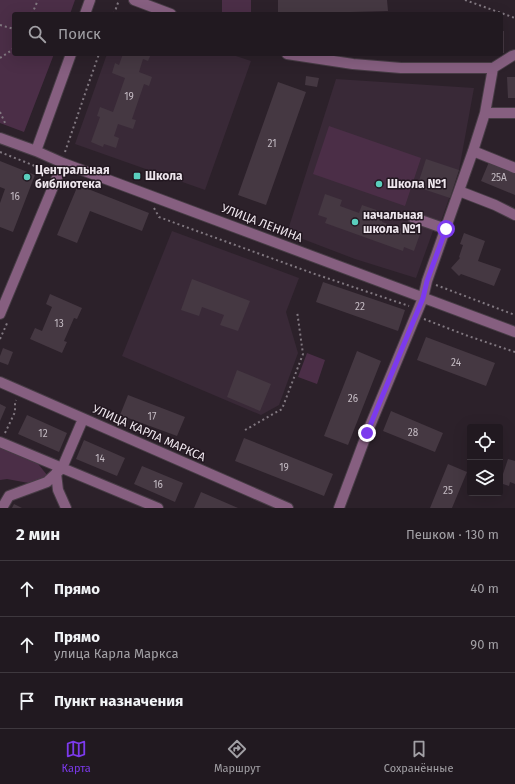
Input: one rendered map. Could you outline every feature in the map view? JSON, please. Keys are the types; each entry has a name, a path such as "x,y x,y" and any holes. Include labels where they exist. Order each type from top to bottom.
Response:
{"street":[{"path":"86,12 90,0"},
{"path":"134,0 166,12"},
{"path":"300,56 353,64 401,68 493,68 515,55"},
{"path":"36,151 70,56"},
{"path":"340,508 367,433 423,298 427,281 473,151 484,113 493,68"},
{"path":"484,113 515,112"},
{"name":"УЛИЦА ЛЕНИНА","path":"0,138 36,151 64,158 423,298 515,332"},
{"path":"473,151 515,168"},
{"path":"0,314 64,158"},
{"path":"459,191 495,205 515,215"},
{"path":"412,217 446,229"},
{"name":"УЛИЦА КАРЛА МАРКСА","path":"0,382 288,508"},
{"path":"2,508 9,496 47,482 59,470 83,418"},
{"path":"0,442 59,470 158,508"},
{"path":"59,470 58,490 66,508"}],"path":[{"path":"33,12 38,0"},
{"path":"115,12 119,0"},
{"path":"465,0 498,12"},
{"path":"478,0 479,5"},
{"path":"503,14 515,18"},
{"path":"0,25 12,28"},
{"path":"0,58 12,50"},
{"path":"64,158 98,56"},
{"path":"0,112 6,125"},
{"path":"0,152 58,175"},
{"path":"147,206 154,209 159,217 312,273 409,306 416,315 468,336 515,352"},
{"path":"427,281 515,315"},
{"path":"245,430 282,409 303,354 297,311"},
{"path":"0,442 15,412 15,403 20,391"}],"shaded area":[{"path":"0,0 75,0 71,12 12,12 12,56 53,56 24,132 0,123"},
{"path":"222,0 251,0 251,12 222,12"},
{"path":"106,56 236,56 251,61 205,190 75,144"},
{"name":"Школа №1","path":"336,79 474,88 459,170 439,227 437,232 433,231 416,278 355,259 287,233"},
{"path":"329,126 421,158 405,206 313,174"},
{"path":"172,231 299,278 286,312 298,353 279,405 261,415 122,356"},
{"path":"307,353 325,360 317,384 298,377"},
{"path":"0,445 35,460 47,475 34,484 7,479 0,480"}],"building":[{"path":"278,0 387,0 388,11 351,12 278,12"},
{"path":"503,31 504,31 503,53"},
{"path":"122,56 150,56 148,61 143,59 139,72 152,77 149,86 144,84 132,119 136,120 133,129 118,124 114,136 119,138 116,148 104,144 103,147 91,142 100,117 97,116 100,107 113,112 125,78 112,73 115,63 119,65"},
{"path":"306,76 319,78 317,87 305,85"},
{"path":"507,77 515,77 515,98 508,98"},
{"path":"278,82 306,92 266,205 238,195"},
{"path":"426,159 459,170 450,198 417,187"},
{"path":"0,161 35,175 13,232 0,227 0,203 5,189 0,187"},
{"path":"489,162 515,172 515,195 481,181"},
{"path":"78,185 149,213 142,231 90,211 77,243 57,235"},
{"name":"начальная школа №1","path":"325,194 342,200 340,206 359,213 362,205 385,213 382,222 403,229 405,225 421,231 414,251 404,247 403,251 325,223 327,218 318,215"},
{"path":"464,233 485,241 478,261 501,269 494,286 461,274 459,276 451,268 460,258 463,245 460,244"},
{"path":"192,279 250,301 238,331 220,325 224,315 202,307 199,316 181,310"},
{"path":"323,282 405,310 398,331 316,302"},
{"path":"50,294 82,308 77,319 74,318 64,341 67,342 62,353 30,339 35,328 42,331 52,307 46,304"},
{"path":"426,337 495,363 486,386 417,360"},
{"path":"3,348 13,352 8,365 0,362 0,356"},
{"path":"357,351 381,361 348,445 324,436"},
{"path":"237,370 271,384 260,411 227,397"},
{"path":"128,395 185,417 177,436 120,415"},
{"path":"0,404 6,407 0,421"},
{"path":"391,411 443,433 435,452 383,431"},
{"path":"27,415 67,433 59,452 18,434"},
{"path":"244,438 333,474 324,496 235,461"},
{"path":"84,440 125,458 117,476 76,459"},
{"path":"508,459 515,461 515,484 510,482 509,486 503,484 503,474"},
{"path":"448,464 467,472 452,508 430,508"},
{"path":"142,466 183,483 175,502 134,484"},
{"path":"201,492 238,508 194,508"},
{"path":"14,504 22,508 12,508"}],"place":[{"name":"Школа","path":"137,176"},
{"name":"Центральная библиотека","path":"27,177"},
{"name":"Школа №1","path":"379,184"},
{"name":"начальная школа №1","path":"355,222"}],"route":[{"path":"367,433 423,298 427,281 446,229"}]}
